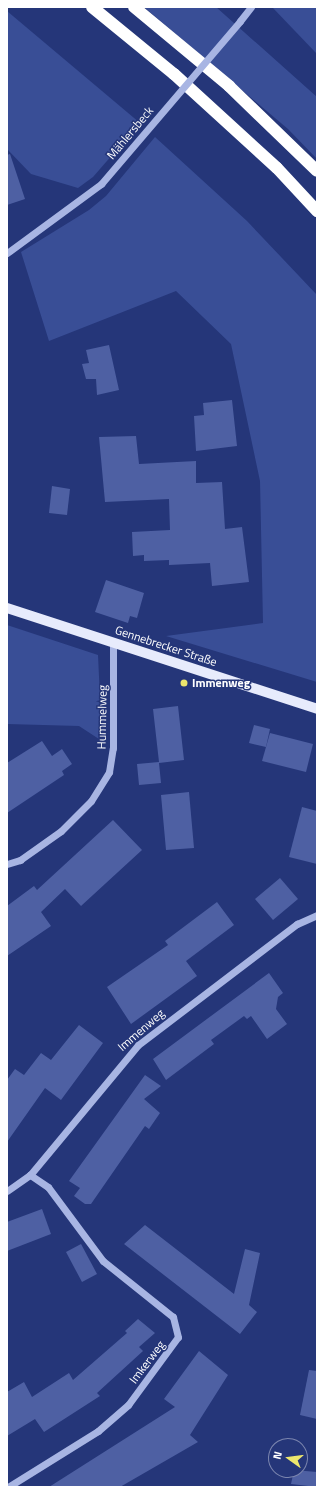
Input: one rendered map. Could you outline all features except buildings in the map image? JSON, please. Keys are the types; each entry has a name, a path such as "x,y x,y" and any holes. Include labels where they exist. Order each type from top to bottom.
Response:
{"highway":[{"path":"92,7 174,74 277,168 317,211"},
{"path":"134,7 229,86 317,171"}],"main road":[{"name":"Gennebrecker Straße","path":"7,608 317,710"}],"street":[{"name":"Mählersbeck","path":"7,253 101,184 251,7"},
{"name":"Hummelweg","path":"7,864 20,860 61,832 91,801 109,772 113,748 113,642"},
{"name":"Immenweg","path":"7,1191 30,1175 138,1045 297,924 317,915"},
{"name":"Imkerweg","path":"8,1487 98,1430 128,1405 178,1337 173,1317 103,1261 48,1187 30,1175"}],"shaded area":[{"path":"144,7 216,7 317,97 317,159 288,129"},
{"path":"272,7 317,7 317,54"},
{"path":"7,11 140,123 93,177 78,188 31,174 7,149"},
{"path":"155,137 247,221 317,295 317,682 166,636 263,623 260,481 231,344 176,291 49,341 21,252 89,210 106,196"},
{"path":"7,625 98,655 102,741 79,726 7,724"}],"place":[{"name":"Immenweg","path":"184,683"}]}
